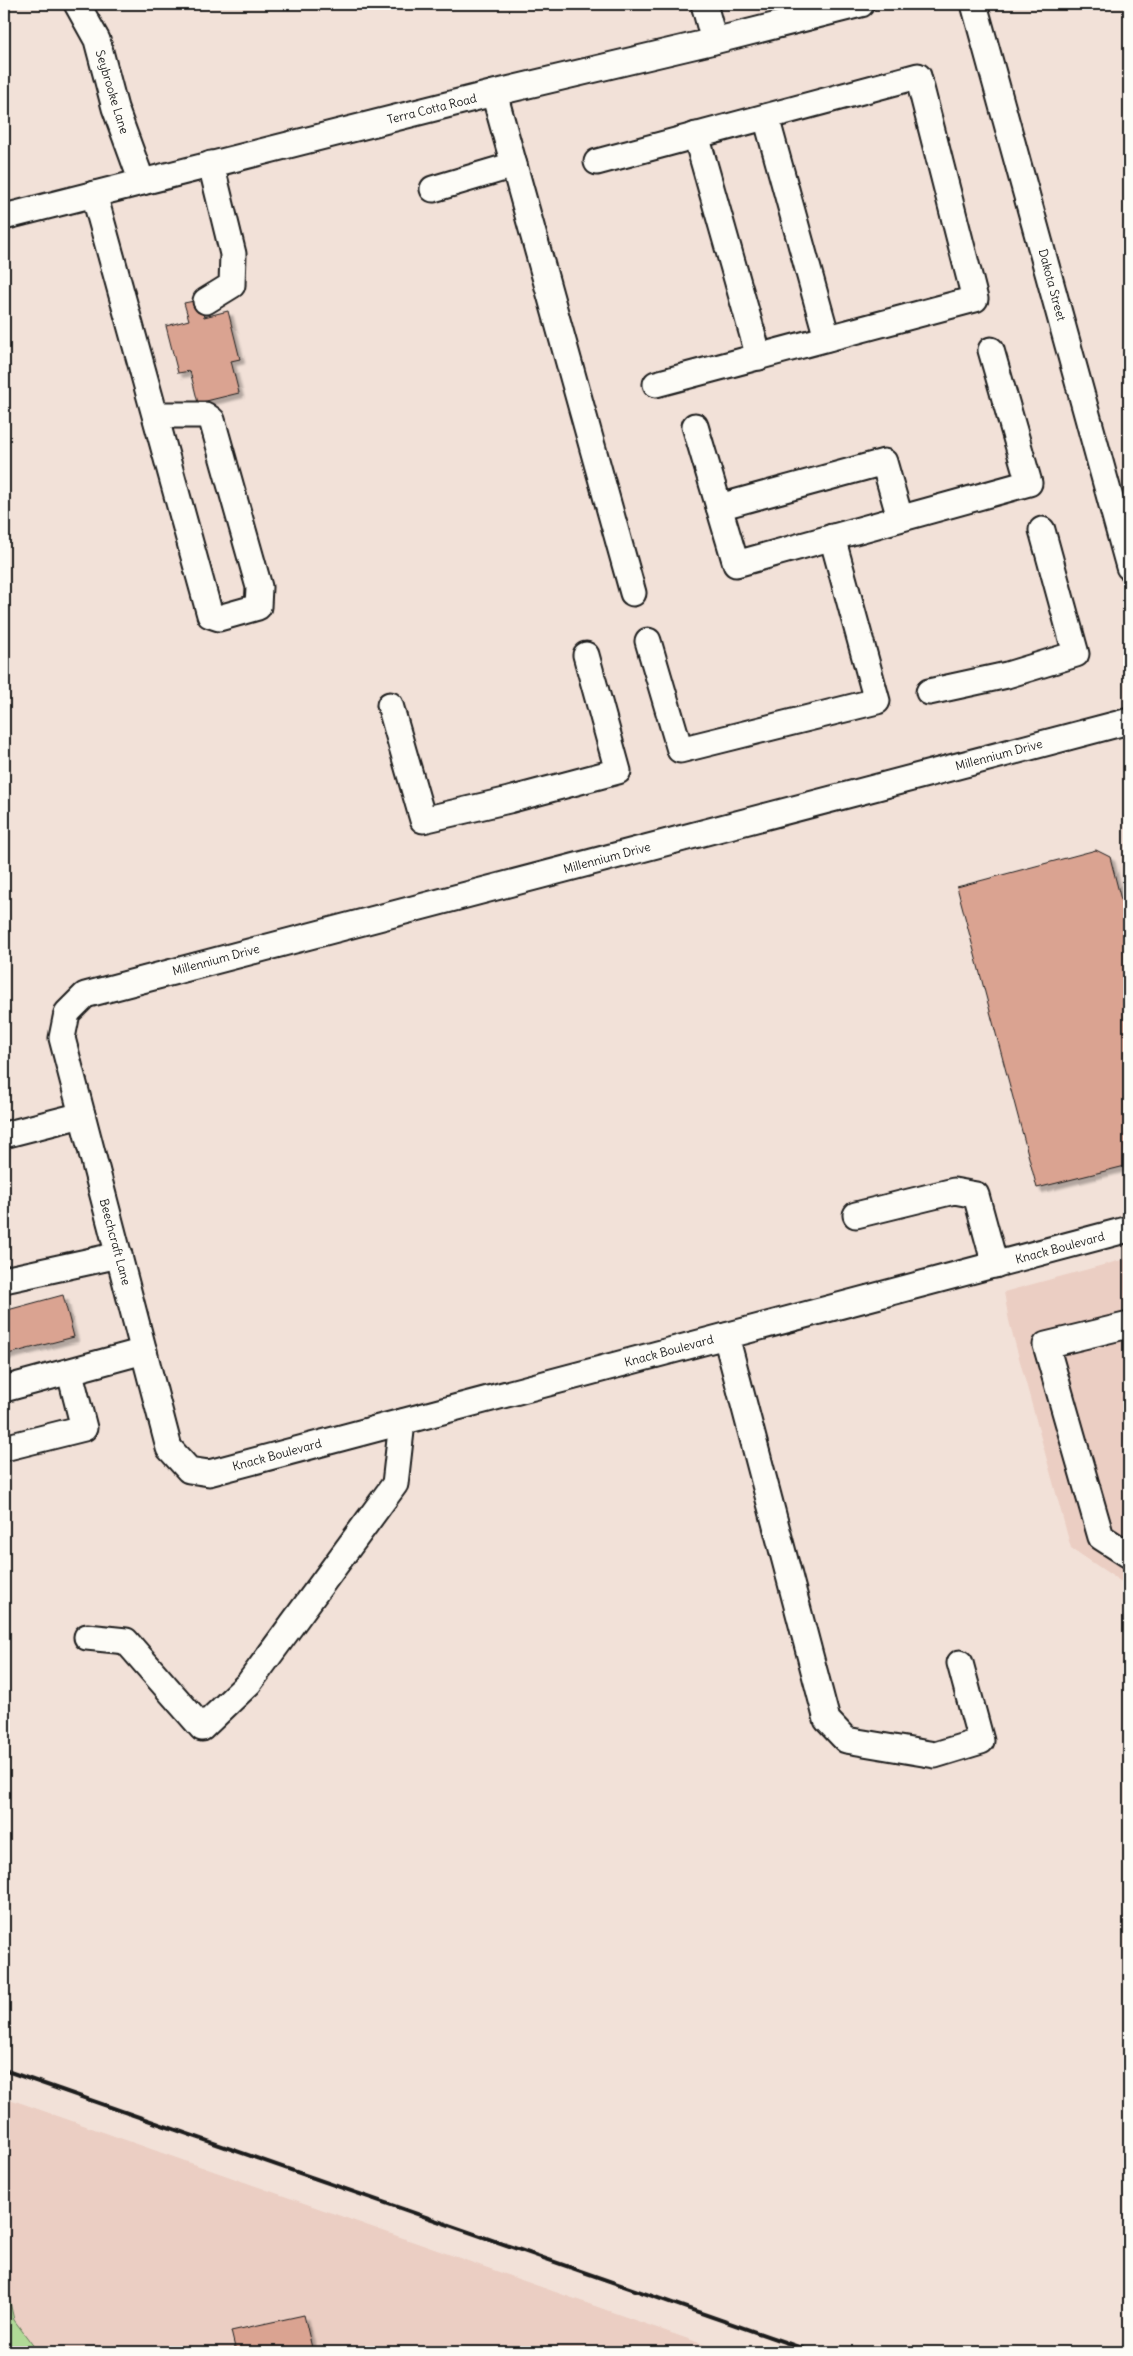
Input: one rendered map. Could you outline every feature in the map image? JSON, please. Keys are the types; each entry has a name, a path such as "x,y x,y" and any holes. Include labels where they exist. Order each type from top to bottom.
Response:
{"street":[{"name":"Seybrooke Lane","path":"77,4 97,40 115,108 142,182"},
{"path":"704,4 714,41"},
{"name":"Terra Cotta Road","path":"4,217 494,93 860,4"},
{"name":"Dakota Street","path":"974,4 1129,567"},
{"path":"597,162 918,76 975,299 656,384"},
{"path":"494,93 633,593"},
{"path":"766,117 827,338"},
{"path":"696,136 759,356"},
{"path":"206,301 232,285 233,262 233,254 211,164"},
{"path":"434,189 514,165"},
{"path":"94,194 210,615 219,618 258,607 258,587 212,420 205,415 156,415"},
{"path":"695,426 736,564 1029,483 991,350"},
{"path":"719,507 884,462 900,518"},
{"path":"929,692 1007,675 1076,654 1042,530"},
{"path":"648,641 680,750 877,701 832,537"},
{"path":"390,705 423,820 509,800 618,771 586,655"},
{"name":"Millennium Drive","path":"85,994 1129,720"},
{"name":"Beechcraft Lane","path":"85,994 67,1014 62,1038 169,1448 189,1470 209,1473"},
{"path":"4,1136 82,1115"},
{"path":"856,1216 954,1192 976,1195 995,1265"},
{"name":"Knack Boulevard","path":"209,1473 1129,1229"},
{"path":"4,1280 119,1255"},
{"path":"1129,1325 1046,1344 1100,1536 1129,1555"},
{"path":"726,1336 827,1720 846,1740 935,1754 981,1742 960,1663"},
{"path":"4,1390 144,1351"},
{"path":"4,1448 84,1428 70,1373"},
{"path":"87,1637 126,1641 202,1728 249,1683 395,1484 402,1422"}],"shaded area":[{"path":"1129,1258 1129,1587 1071,1548 1009,1321 1004,1292"},
{"path":"4,2097 725,2352 21,2352 4,2275"}],"green space":[{"path":"4,2275 14,2320 38,2352 4,2352"}],"building":[{"path":"199,300 204,317 228,311 240,359 231,361 239,393 198,403 190,371 178,373 166,326 189,320 184,303"},
{"path":"1096,850 1110,857 1129,931 1129,1165 1037,1188 957,887"},
{"path":"63,1295 74,1337 4,1355 4,1311"},
{"path":"304,2315 313,2352 236,2352 231,2331"},
{"path":"162,2347 163,2352 138,2352"}],"railway":[{"path":"4,2070 813,2352"}]}
